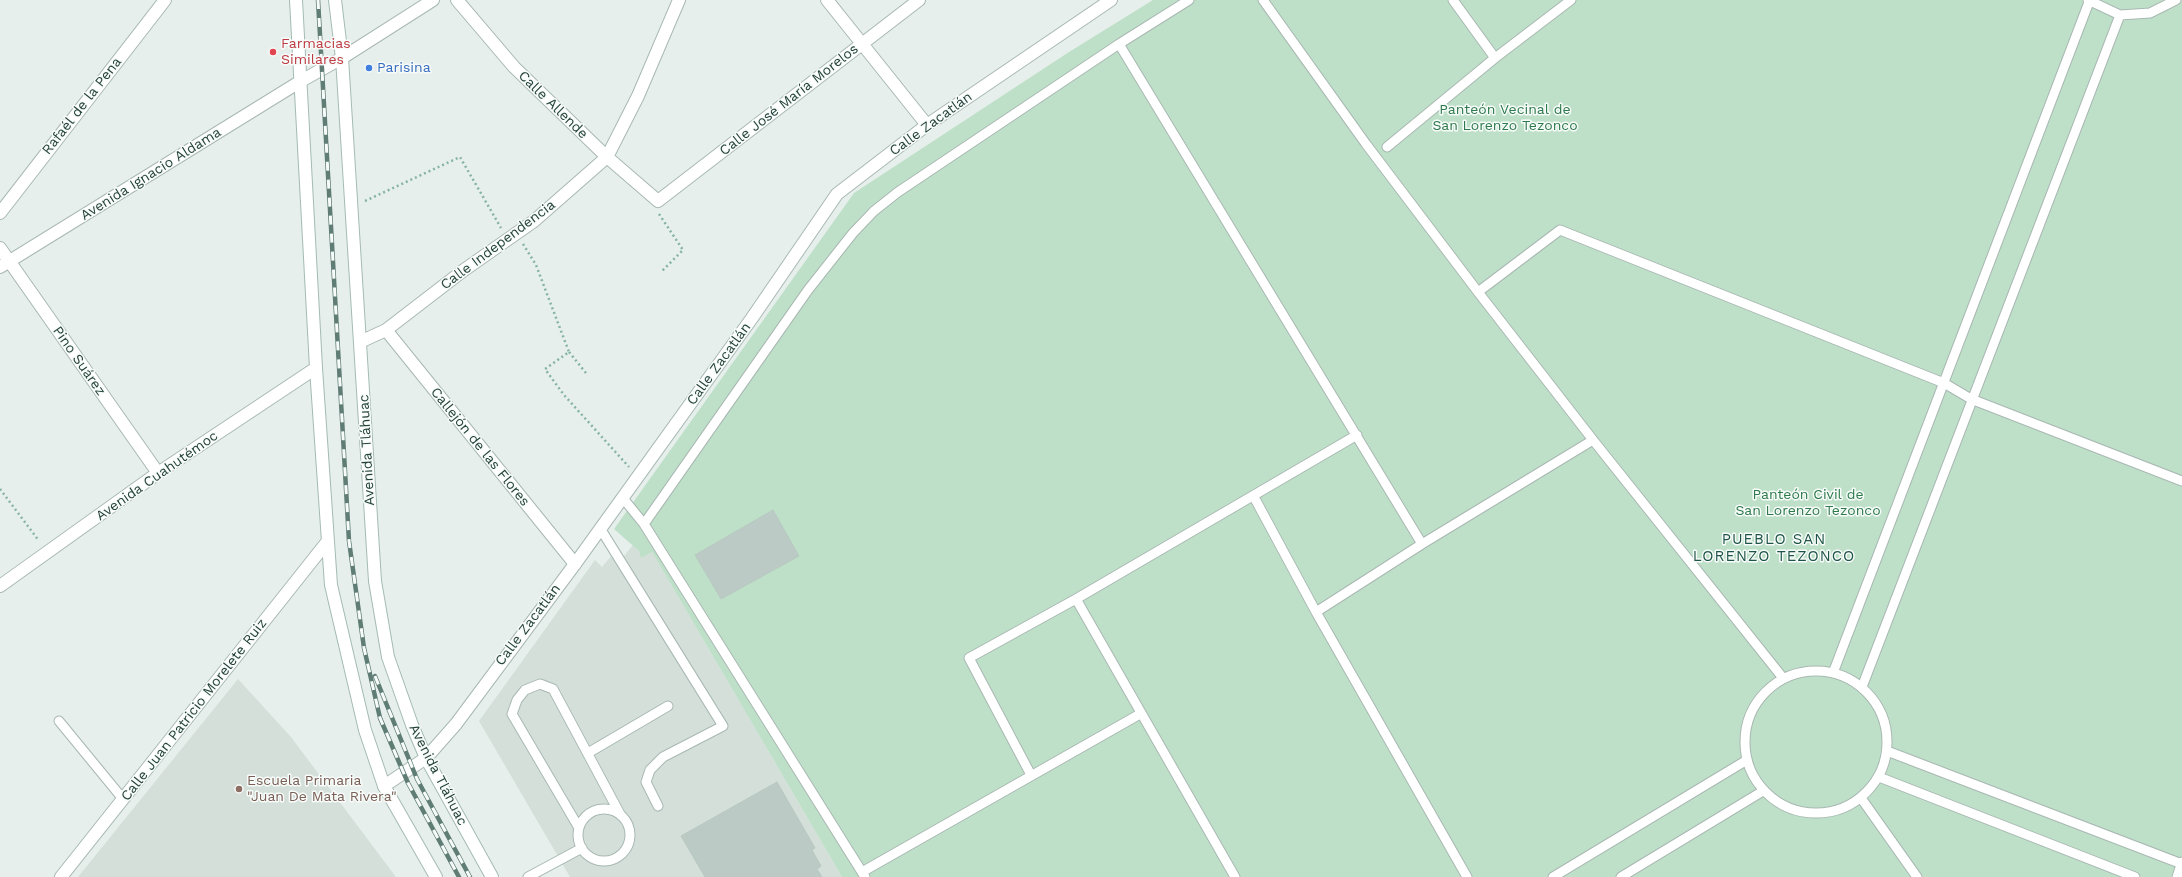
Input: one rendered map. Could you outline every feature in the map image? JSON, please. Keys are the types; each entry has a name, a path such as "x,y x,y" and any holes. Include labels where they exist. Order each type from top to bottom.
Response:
{"street":[{"name":"Rafaél de la Pena","path":"0,213 165,0"},
{"path":"296,0 316,368 331,585 365,730 384,786 436,877"},
{"name":"Avenida Tláhuac","path":"335,0 342,58 375,581 388,657 412,725 426,758 492,877"},
{"name":"Avenida Ignacio Aldama","path":"5,265 301,81 342,58 433,0"},
{"name":"Calle Allende","path":"456,0 514,67 607,156 658,201"},
{"name":"Calle Independencia","path":"360,342 386,330 534,222 607,156 638,96 679,0"},
{"path":"827,0 927,126"},
{"name":"Calle José María Morelos","path":"658,201 919,0"},
{"name":"Calle Zacatlán","path":"384,786 426,758 456,724 575,564 752,318 837,194 927,126 1111,0"},
{"name":"Pino Suárez","path":"0,248 5,265 158,473"},
{"name":"Callejón de las Flores","path":"386,330 575,564"},
{"name":"Avenida Cuahutémoc","path":"0,586 158,473 316,368"},
{"name":"Calle Juan Patricio Morelete Ruiz","path":"61,877 327,542"}],"lane":[{"path":"644,524 808,290 853,233 874,211 898,192 1119,44 1189,0"},
{"path":"1263,0 1366,144 1478,292 1593,440 1783,678"},
{"path":"1453,0 1494,58"},
{"path":"1387,147 1494,58 1570,0"},
{"path":"1834,673 2089,1 2120,15 2150,13 2176,0"},
{"path":"1862,687 1971,399 2120,15"},
{"path":"1119,44 1422,544"},
{"path":"1478,292 1560,230 1944,383 1971,399 2182,481"},
{"path":"1031,775 969,658 1076,599 1254,497 1357,435"},
{"path":"1316,612 1422,544 1593,440"},
{"path":"622,497 644,524 863,874 1031,775 1140,714"},
{"path":"1254,497 1316,612 1467,877"},
{"path":"600,528 723,726 663,757 650,770 646,782 658,806"},
{"path":"1076,599 1140,714 1236,877"},
{"path":"1808,671 1834,673 1848,678 1862,687 1874,700 1883,716 1887,733 1887,751 1879,777 1861,798 1838,811 1811,814 1785,807 1763,791 1753,777 1747,760 1745,733 1753,707 1766,691 1783,678 1808,671"},
{"path":"579,828 512,714 517,700 525,690 540,684 553,689 620,814"},
{"path":"588,753 668,706"},
{"path":"59,721 123,799"},
{"path":"1887,751 2182,863 2177,877"},
{"path":"1553,877 1747,760"},
{"path":"1879,777 2135,877"},
{"path":"1621,877 1763,791"},
{"path":"1861,798 1917,877"},
{"path":"600,808 611,809 620,814 627,821 630,836 626,850 618,857 608,861 598,860 589,856 582,848 578,839 579,828 587,816 600,808"},
{"path":"528,877 582,848"}],"path":[{"path":"352,208 460,156 512,237 536,265 569,352 586,373"},
{"path":"658,201 657,212 684,250 662,271"},
{"path":"569,352 545,369 564,395 637,476"},
{"path":"0,489 48,553"}],"shaded area":[{"path":"633,545 640,551 652,552 842,877 570,877 479,721 595,560 602,567 612,555 620,561"},
{"name":"Escuela Primaria \"Juan De Mata Rivera\"","path":"238,679 291,737 396,877 78,877"}],"green space":[{"name":"Panteón Civil de San Lorenzo Tezonco","path":"1153,0 2182,0 2182,877 842,877 652,552 641,558 639,551 614,529 854,193 1069,52"}],"building":[{"path":"773,510 799,556 721,599 695,555"},
{"path":"777,782 815,848 812,850 821,866 817,869 822,877 705,877 681,836"}],"railway":[{"path":"318,0 349,541 364,648 380,718 408,783 459,877"},
{"path":"375,676 417,779 470,877"}],"place":[{"name":"Farmacias Similares","path":"273,52"},
{"name":"Parisina","path":"369,68"},
{"name":"Escuela Primaria \"Juan De Mata Rivera\"","path":"239,789"}],"district":[{"name":"PUEBLO SAN LORENZO TEZONCO","path":"1774,548"}],"park label":[{"name":"Panteón Vecinal de San Lorenzo Tezonco","path":"1505,118"}]}
